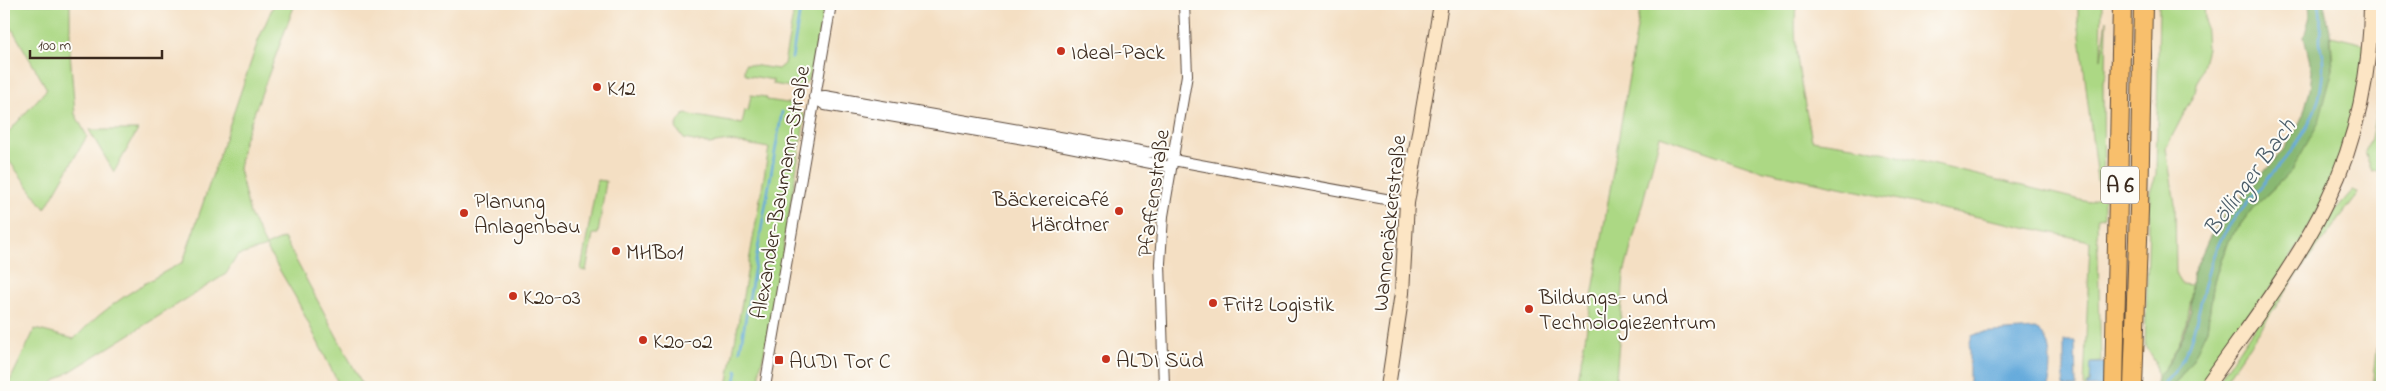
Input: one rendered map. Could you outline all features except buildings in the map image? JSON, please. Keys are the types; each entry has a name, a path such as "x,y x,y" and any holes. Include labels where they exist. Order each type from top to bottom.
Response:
{"highway":[{"name":"A 6","path":"2114,387 2122,4"},
{"name":"A 6","path":"2133,387 2143,4"}],"street":[{"name":"Alexander-Baumann-Straße","path":"765,387 831,4"},
{"name":"Pfaffenstraße","path":"1164,387 1160,264 1162,223 1187,75 1184,4"},
{"name":"Wannenäckerstraße","path":"1388,387 1402,293 1407,203 1441,4"},
{"path":"2206,387 2280,282 2315,224 2341,171 2354,132 2363,90 2368,60 2371,4"},
{"path":"814,96 825,105 959,124 1065,142 1144,160 1173,160 1407,203"}],"green space":[{"path":"4,4 70,4 70,52 75,114 87,136 45,209 4,154 4,137 47,89 4,15"},
{"path":"274,4 295,4 244,140 239,169 250,214 266,246 284,238 364,387 340,387 296,298 266,247 237,256 226,274 55,381 50,387 7,387 35,329 74,339 98,316 125,296 183,262 258,41"},
{"path":"795,4 825,4 807,82 796,88 773,84 773,80 746,75 744,71 745,64 778,69 784,64"},
{"path":"1641,4 1796,4 1797,55 1812,140 1865,148 2089,202 2099,197 2078,19 2078,4 2102,4 2101,59 2107,20 2106,74 2103,82 2104,217 2097,218 2101,362 2092,363 2090,384 2084,387 2090,241 1760,170 1660,136 1624,274 1616,380 1610,387 1577,387"},
{"path":"2159,4 2204,4 2207,48 2195,92 2166,148 2175,204 2176,276 2181,284 2192,285 2189,311 2178,346 2157,378 2155,362 2145,345 2150,192 2156,176"},
{"path":"2309,4 2324,4 2330,32 2333,69 2319,122 2292,170 2252,209 2228,241 2214,281 2207,329 2193,359 2176,383 2170,387 2155,387 2157,378 2171,360 2184,334 2191,310 2192,276 2209,238 2225,214 2241,199 2283,150 2303,115 2310,90 2312,71 2304,37 2310,16"},
{"path":"2331,36 2365,44 2349,130 2339,164 2320,207 2272,287 2200,387 2170,387 2176,383 2207,329 2214,281 2228,241 2252,209 2292,170 2333,69"},
{"path":"2379,54 2382,54 2382,170 2372,172 2365,152 2371,138 2377,107"},
{"path":"751,95 766,97 767,100 794,104 805,117 771,325 760,369 760,387 727,387 769,148 729,141 709,144 684,139 676,128 679,120 685,114 742,124 745,110 748,111"},
{"path":"89,130 138,130 114,172"},
{"path":"597,180 606,181 598,234 593,234 586,271 581,270"},
{"path":"2352,191 2358,193 2357,195 2305,264 2221,387 2214,387 2330,216"},
{"path":"2382,303 2382,387 2373,387"}],"water":[{"path":"2035,329 2046,339 2050,354 2049,387 1969,387 1969,346 1972,336 1979,333"},
{"path":"2064,341 2075,341 2076,387 2064,387"},
{"path":"2091,363 2127,363 2126,382 2105,387 2087,387 2087,384 2090,384"}],"waterway":[{"path":"792,58 801,4"},
{"name":"Böllinger Bach","path":"2159,387 2173,374 2191,340 2210,264 2217,247 2242,209 2286,158 2310,120 2319,98 2323,72 2319,4"},
{"path":"740,350 782,112"},
{"path":"734,387 737,371"}],"place":[{"name":"Ideal-Pack","path":"1061,51"},
{"name":"K12","path":"597,87"},
{"name":"Bäckereicafé Härdtner","path":"1119,211"},
{"name":"Planung Anlagenbau","path":"464,213"},
{"name":"MHB01","path":"616,251"},
{"name":"K20-03","path":"513,296"},
{"name":"Fritz Logistik","path":"1213,303"},
{"name":"Bildungs- und Technologiezentrum","path":"1529,309"},
{"name":"K20-02","path":"643,340"},
{"name":"ALDI Süd","path":"1106,359"},
{"name":"AUDI Tor C","path":"779,360"}]}
